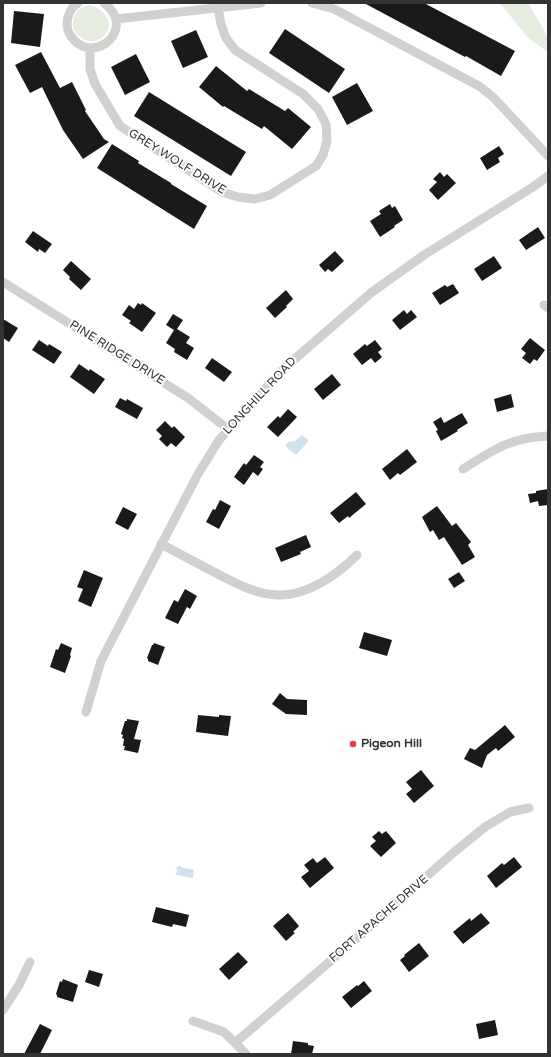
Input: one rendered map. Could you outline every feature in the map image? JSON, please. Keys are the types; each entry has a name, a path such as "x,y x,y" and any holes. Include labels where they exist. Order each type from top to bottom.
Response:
{"street":[{"path":"78,3 69,13 67,24 70,35 78,44 90,48 104,45 112,38 116,27 116,19 112,8 104,3"},
{"path":"116,19 261,3"},
{"path":"312,3 334,8 479,86 493,96 548,156"},
{"name":"GREY WOLF DRIVE","path":"90,48 90,69 95,84 120,126 222,192 238,197 255,199 270,195 316,166 323,155 327,141 326,124 318,109 303,94 235,50 226,38 221,24 218,8"},
{"name":"LONGHILL ROAD","path":"86,712 101,661 198,474 219,440 228,429 282,370 372,292 424,255 548,176"},
{"name":"PINE RIDGE DRIVE","path":"3,282 188,398 228,429"},
{"path":"463,469 505,444 526,438 548,436"},
{"path":"161,544 236,583 261,592 278,595 295,594 312,587 338,571 357,555"},
{"name":"FORT APACHE DRIVE","path":"236,1042 355,940 453,853 485,827 510,812 529,808"},
{"path":"3,1010 19,985 30,962"},
{"path":"193,1021 224,1032 236,1042 246,1054"}],"shaded area":[{"path":"500,3 528,3 548,37 548,50 545,50 528,38"},
{"path":"90,5 104,13 109,22 107,32 103,37 91,41 80,37 76,33 73,22 75,15 80,9"}],"water":[{"path":"302,435 308,440 308,442 296,455 286,447 286,444 295,441"},
{"path":"180,865 181,867 194,870 193,878 176,875 176,868"}],"building":[{"path":"364,3 424,3 515,51 501,76"},
{"path":"14,11 44,14 40,47 11,43"},
{"path":"285,29 345,69 329,93 269,53"},
{"path":"196,30 208,57 183,68 171,41"},
{"path":"41,52 60,88 72,82 86,110 85,111 104,139 109,142 83,159 63,130 42,87 30,93 15,65"},
{"path":"136,54 150,82 125,95 111,67"},
{"path":"216,66 247,91 249,89 285,111 288,108 311,127 292,149 264,126 262,129 224,106 223,107 199,87"},
{"path":"357,83 373,111 347,125 332,97"},
{"path":"149,92 246,152 231,176 134,116"},
{"path":"112,144 139,161 138,163 207,206 194,229 97,168"},
{"path":"499,146 504,154 498,158 500,162 487,170 480,158"},
{"path":"440,172 444,177 447,174 456,183 438,200 429,190 437,182 433,179"},
{"path":"390,204 392,208 395,206 403,220 380,237 370,221 381,214 379,211"},
{"path":"538,227 545,238 526,250 519,240"},
{"path":"33,231 52,244 45,253 39,249 38,252 25,242"},
{"path":"335,251 344,261 332,272 328,269 325,272 319,265"},
{"path":"494,256 502,268 482,281 474,269"},
{"path":"71,261 91,279 81,290 69,279 70,277 63,270"},
{"path":"453,284 459,293 440,305 432,293 445,285 447,287"},
{"path":"286,290 293,299 275,318 266,308"},
{"path":"138,303 141,305 142,303 156,313 142,332 129,323 131,321 122,315 129,305 134,309"},
{"path":"404,310 407,314 411,310 417,317 400,330 392,320"},
{"path":"173,314 183,320 177,329 190,337 186,343 194,348 187,360 174,352 175,349 166,343 174,330 166,325"},
{"path":"3,319 18,328 9,342 3,338"},
{"path":"530,338 545,350 537,361 534,359 530,364 522,358 526,353 521,349"},
{"path":"39,340 62,352 54,364 32,350"},
{"path":"375,340 382,349 378,352 382,357 375,363 371,358 362,365 353,354 365,344 367,346"},
{"path":"212,358 232,372 224,382 205,368"},
{"path":"79,364 105,379 94,394 70,377"},
{"path":"332,374 341,385 323,400 314,389"},
{"path":"511,394 514,407 497,412 494,399"},
{"path":"120,398 126,401 127,399 143,408 137,419 115,407"},
{"path":"288,409 297,417 278,437 267,427 278,416 280,418"},
{"path":"462,413 468,423 441,441 436,431 438,430 433,422 441,417 444,423"},
{"path":"165,421 172,428 174,426 185,437 176,447 171,443 167,447 159,439 162,436 156,430"},
{"path":"407,449 417,462 400,475 398,473 390,480 382,469"},
{"path":"254,455 264,462 260,467 263,469 258,476 253,472 244,485 234,477 244,463 246,465"},
{"path":"548,489 548,505 539,506 538,501 530,503 528,494"},
{"path":"356,492 366,504 349,518 348,516 339,523 330,513"},
{"path":"220,500 231,506 219,529 206,522"},
{"path":"437,506 452,526 456,523 471,542 468,545 475,557 462,565 444,537 439,540 433,530 430,532 422,517"},
{"path":"123,507 137,514 128,530 115,523"},
{"path":"306,535 311,547 300,552 301,554 281,562 275,548"},
{"path":"84,570 103,578 91,607 78,601 83,589 77,587"},
{"path":"459,572 465,581 454,588 448,579"},
{"path":"185,589 197,596 190,609 187,607 178,624 165,618 174,600 178,602"},
{"path":"364,632 392,640 387,656 359,648"},
{"path":"61,643 72,648 65,673 50,667 56,649 58,650"},
{"path":"154,643 165,647 158,665 148,661 147,658"},
{"path":"280,693 287,699 307,700 307,715 286,714 272,704"},
{"path":"198,715 219,717 219,715 231,716 228,736 196,732"},
{"path":"127,719 139,721 134,739 141,740 138,753 124,750 124,739 122,738 123,735 121,734"},
{"path":"505,725 515,737 498,751 496,748 487,755 482,768 464,759 470,748 475,750"},
{"path":"421,770 434,786 414,803 406,794 412,789 406,782"},
{"path":"379,831 382,834 386,831 396,843 381,857 370,846 376,841 372,837"},
{"path":"325,857 334,868 310,888 301,877 309,871 304,865 313,858 317,863"},
{"path":"514,857 522,867 496,888 487,876 502,863 504,865"},
{"path":"156,907 189,915 186,927 173,924 172,927 152,922"},
{"path":"288,913 299,926 293,932 295,933 286,941 273,926"},
{"path":"481,913 490,923 463,944 453,932 470,918 471,921"},
{"path":"419,943 429,956 409,972 400,960"},
{"path":"238,952 248,962 229,980 219,969"},
{"path":"89,970 103,974 99,987 85,982"},
{"path":"63,979 78,985 73,1002 57,997 56,994 60,981 62,982"},
{"path":"364,981 372,991 351,1008 342,997"},
{"path":"495,1020 498,1035 479,1039 476,1024"},
{"path":"40,1024 52,1030 40,1054 24,1054"},
{"path":"293,1041 308,1043 308,1045 314,1046 312,1054 291,1054"}],"place":[{"name":"Pigeon Hill","path":"353,744"}]}
